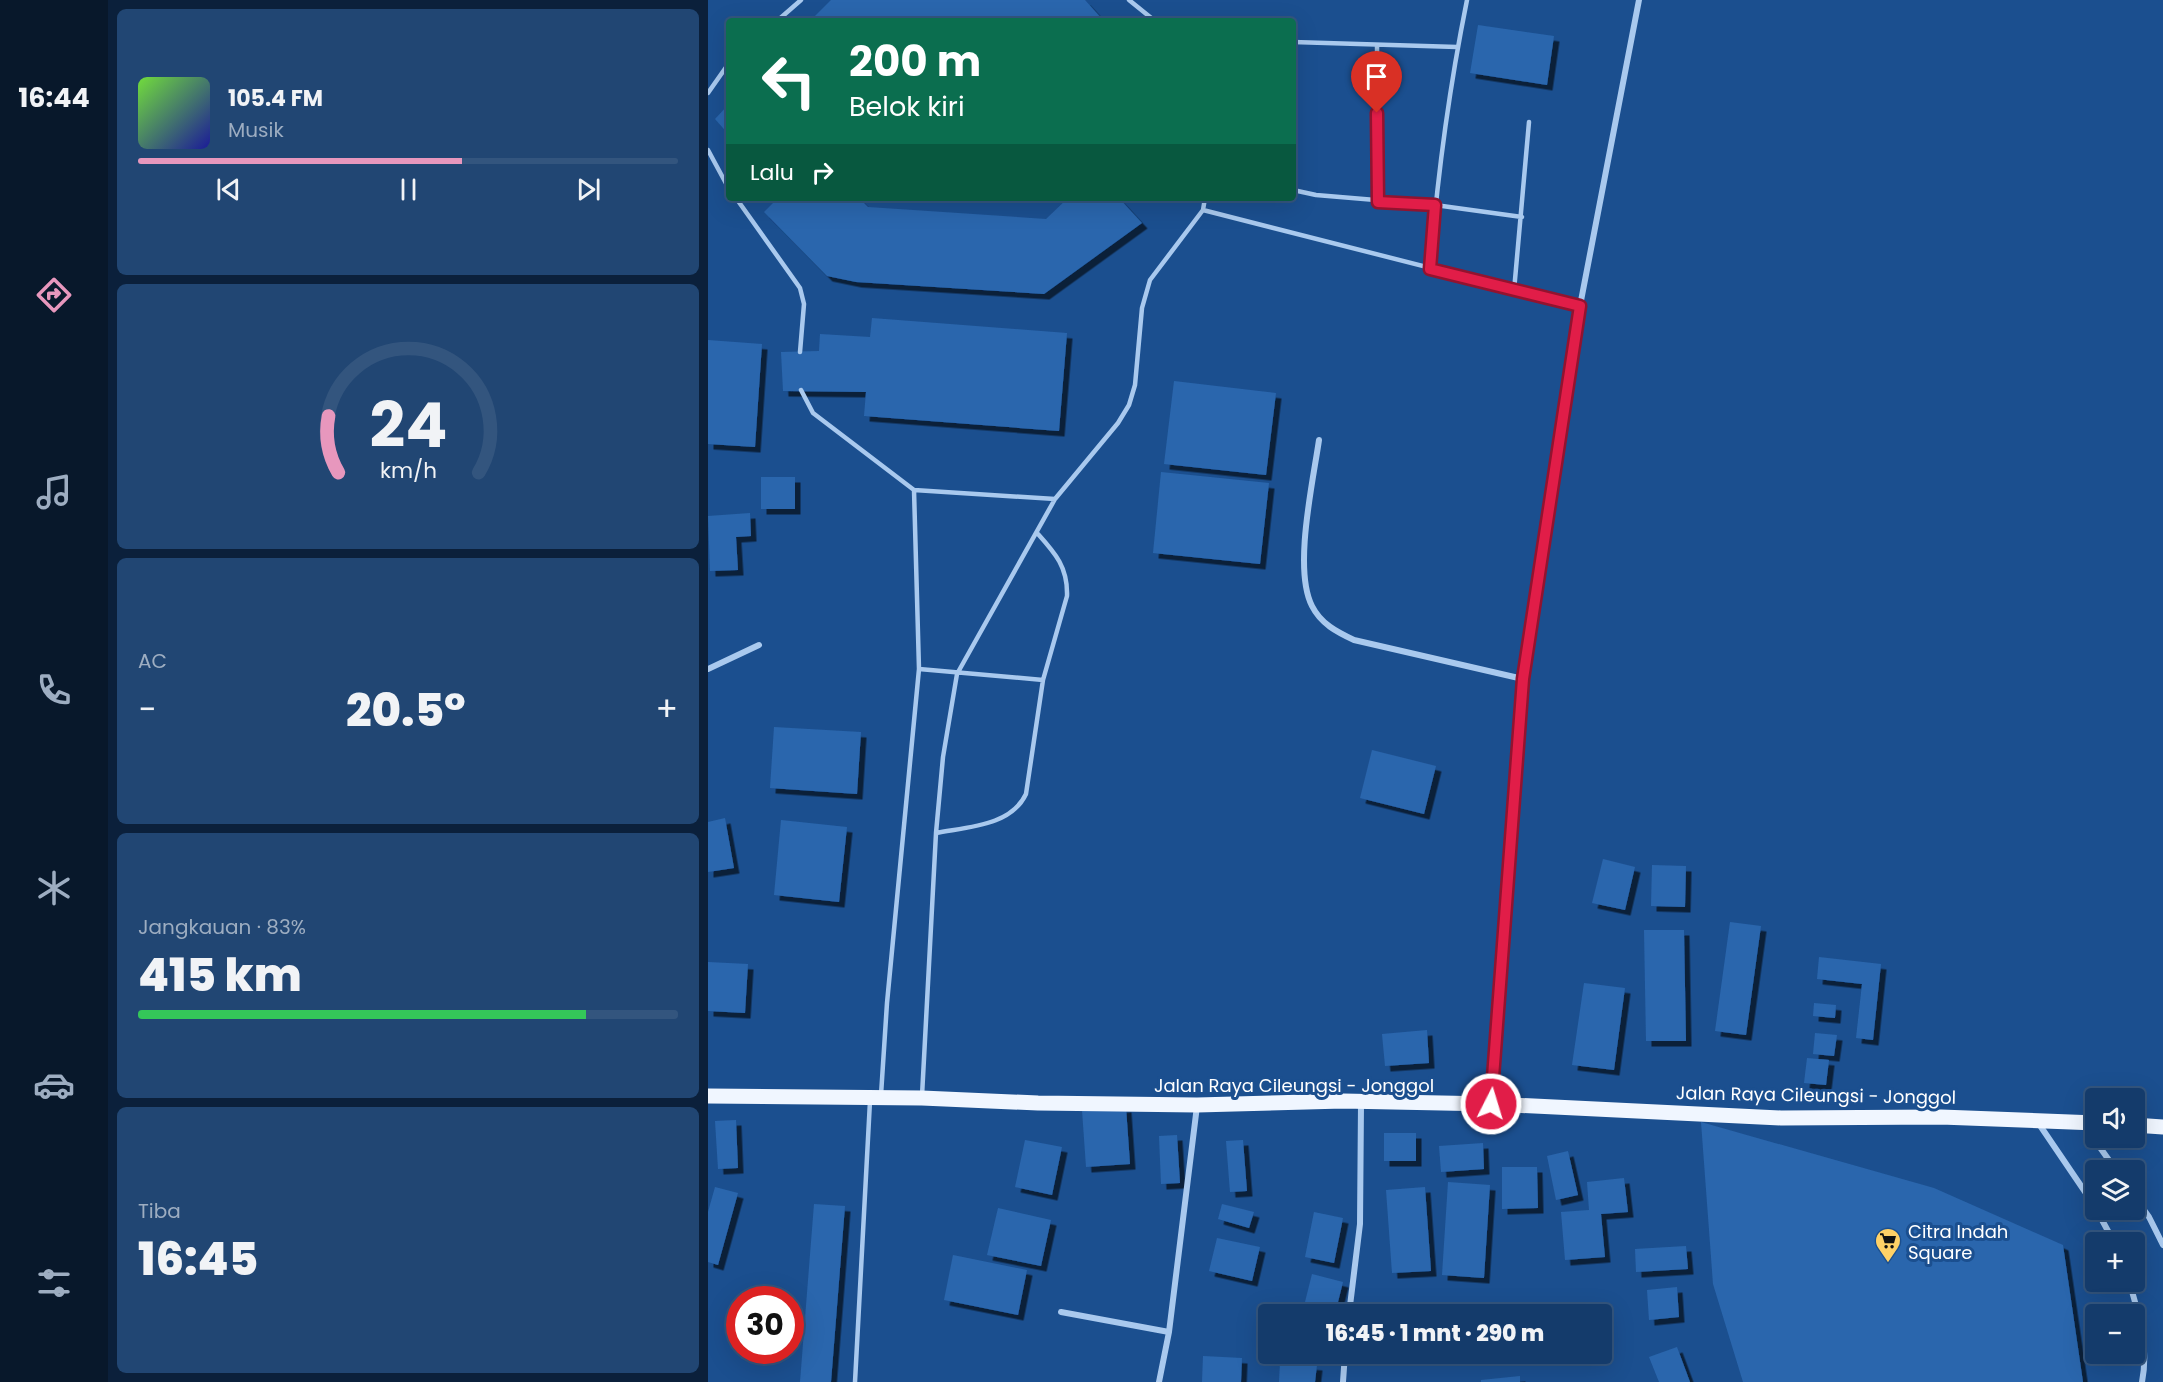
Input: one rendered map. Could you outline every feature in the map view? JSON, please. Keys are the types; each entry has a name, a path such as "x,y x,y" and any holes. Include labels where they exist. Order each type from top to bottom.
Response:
{"main road":[{"name":"Jalan Raya Cileungsi - Jonggol","path":"708,1096 922,1098 1038,1103 1197,1105 1342,1101 1361,1104 1491,1104 1781,1118 1941,1117 2085,1122"},
{"path":"2145,1126 2163,1127"}],"street":[{"path":"1491,1104 1523,679 1580,306 1639,0"},
{"path":"1319,440 1305,541 1305,564 1306,587 1312,605 1321,618 1334,631 1354,640 1523,679"},
{"path":"708,669 759,645"},
{"path":"1350,1304 1360,1224 1361,1104"},
{"path":"1160,1382 1169,1332 1197,1105"},
{"path":"2036,1119 2085,1192"},
{"path":"2145,1210 2163,1245"},
{"path":"2132,1292 2144,1340 2146,1364 2142,1382"},
{"path":"1061,1312 1169,1332"},
{"path":"1343,1382 1345,1364"}],"lane":[{"path":"780,18 801,0"},
{"path":"1129,0 1151,18"},
{"path":"1430,269 1435,205 1457,47 1467,0"},
{"path":"1296,42 1457,47"},
{"path":"1377,45 1378,202"},
{"path":"708,93 726,67"},
{"path":"1514,291 1529,122"},
{"path":"708,150 726,183"},
{"path":"1296,190 1378,202 1435,205 1522,217"},
{"path":"738,201 800,288 804,304 800,352"},
{"path":"922,1098 936,833 943,757 957,674 1055,499 1118,423 1129,405 1135,385 1142,308 1150,280 1203,210 1204,201"},
{"path":"1203,210 1580,306"},
{"path":"801,390 813,413 914,490 1055,499"},
{"path":"855,1382 876,1098 919,669 914,490"},
{"path":"936,833 986,824 1012,812 1023,801 1028,786 1043,680 1067,596 1067,582 1060,560 1037,533"},
{"path":"919,669 1043,680"}],"building":[{"path":"831,0 1085,0 1101,18 813,18"},
{"path":"1478,25 1554,36 1547,85 1470,73"},
{"path":"726,107 726,132 715,119"},
{"path":"775,201 862,201 868,207 1046,219 1065,201 1122,201 1142,223 1044,294 856,282 827,276 764,212"},
{"path":"872,318 1067,333 1059,431 864,416 866,392 783,391 781,352 819,351 820,334 870,337"},
{"path":"708,340 762,344 755,447 708,444"},
{"path":"1174,381 1276,393 1266,475 1164,464"},
{"path":"1161,472 1269,483 1260,564 1153,553"},
{"path":"761,477 795,477 795,509 761,509"},
{"path":"750,513 751,536 736,537 738,570 710,571 708,516"},
{"path":"774,727 861,732 857,794 770,788"},
{"path":"1372,750 1436,766 1424,814 1360,798"},
{"path":"725,818 734,868 708,872 708,822"},
{"path":"781,820 847,827 839,902 774,895"},
{"path":"1603,859 1635,867 1625,910 1592,903"},
{"path":"1652,865 1686,866 1685,907 1651,906"},
{"path":"1730,922 1761,926 1746,1035 1715,1031"},
{"path":"1644,930 1684,930 1686,1041 1646,1041"},
{"path":"1819,957 1881,964 1873,1040 1856,1038 1862,984 1817,979"},
{"path":"708,962 748,964 745,1013 708,1011"},
{"path":"1584,983 1625,988 1614,1070 1572,1065"},
{"path":"1814,1003 1836,1005 1835,1018 1813,1016"},
{"path":"1427,1030 1429,1063 1385,1066 1382,1034"},
{"path":"1815,1033 1837,1035 1834,1056 1813,1054"},
{"path":"1807,1058 1829,1060 1826,1085 1804,1083"},
{"path":"1126,1107 1130,1164 1086,1167 1082,1110"},
{"path":"736,1120 738,1168 718,1169 715,1121"},
{"name":"Citra Indah Square","path":"1701,1122 1934,1188 2063,1245 2083,1382 1743,1382 1713,1284"},
{"path":"1384,1133 1416,1133 1416,1161 1384,1161"},
{"path":"1177,1135 1180,1183 1161,1184 1159,1136"},
{"path":"1025,1140 1062,1147 1052,1195 1015,1187"},
{"path":"1243,1140 1247,1191 1230,1192 1226,1141"},
{"path":"1483,1143 1484,1169 1441,1172 1439,1146"},
{"path":"1568,1151 1578,1195 1556,1200 1547,1156"},
{"path":"1502,1167 1537,1167 1538,1208 1502,1209"},
{"path":"1624,1178 1628,1212 1601,1214 1605,1257 1565,1260 1561,1212 1589,1210 1587,1182"},
{"path":"1448,1182 1490,1185 1484,1278 1442,1275"},
{"path":"715,1187 738,1193 718,1265 708,1262 708,1212"},
{"path":"1425,1187 1431,1271 1392,1273 1386,1190"},
{"path":"814,1204 845,1206 831,1382 800,1382 801,1364 804,1364 804,1331"},
{"path":"1222,1204 1254,1212 1249,1228 1218,1219"},
{"path":"998,1208 1051,1220 1041,1266 987,1255"},
{"path":"1314,1212 1343,1218 1334,1263 1305,1257"},
{"path":"1217,1238 1260,1247 1252,1281 1209,1271"},
{"path":"1686,1246 1688,1269 1636,1272 1635,1249"},
{"path":"953,1255 1027,1270 1018,1315 944,1300"},
{"path":"1312,1274 1343,1282 1338,1304 1304,1304"},
{"path":"1677,1287 1679,1317 1649,1320 1647,1290"},
{"path":"1677,1347 1690,1382 1659,1382 1649,1357"},
{"path":"1203,1356 1242,1358 1241,1382 1202,1382"},
{"path":"1280,1364 1317,1365 1315,1382 1279,1382"},
{"path":"1520,1376 1520,1382 1481,1382 1481,1380"}],"place":[{"name":"Citra Indah Square","path":"1888,1264"}],"route":[{"path":"1377,113 1378,202 1435,205 1430,269 1580,306 1523,679 1491,1104"}]}
